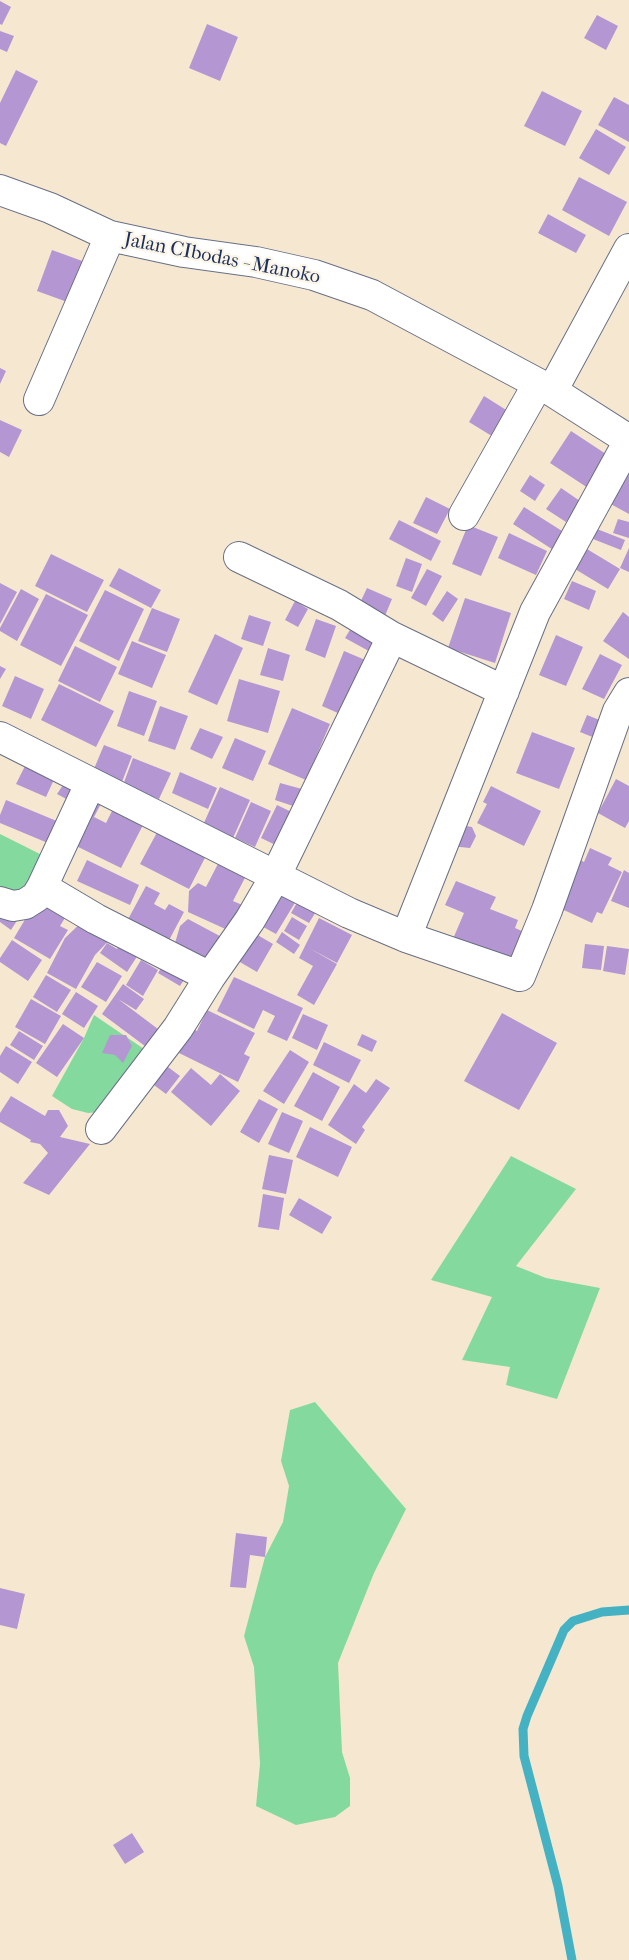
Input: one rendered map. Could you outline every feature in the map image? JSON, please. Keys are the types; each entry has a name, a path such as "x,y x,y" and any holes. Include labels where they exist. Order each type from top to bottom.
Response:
{"street":[{"name":"Jalan CIbodas - Manoko","path":"0,190 50,208 110,237 184,252 256,262 314,275 372,295 545,387 629,440"},
{"path":"39,400 110,237"},
{"path":"464,515 629,249"},
{"path":"406,937 535,612 629,440"},
{"path":"238,557 339,605 392,637 504,691"},
{"path":"101,1129 178,1028 250,920 275,877 392,637"},
{"path":"0,737 349,913 406,937 520,976 547,910 618,711 629,693"},
{"path":"0,902 13,906 25,904 36,897 90,784"},
{"path":"42,887 96,919 210,977"}],"green space":[{"path":"0,834 48,858 20,893 0,888"},
{"path":"94,1015 147,1051 100,1112 88,1113 72,1109 52,1096"},
{"path":"511,1156 576,1189 516,1266 546,1278 600,1288 557,1399 506,1385 510,1367 462,1360 492,1297 431,1280"},
{"path":"315,1402 406,1509 374,1573 338,1663 342,1752 350,1778 350,1806 335,1817 296,1825 256,1806 260,1764 254,1667 244,1636 265,1557 283,1522 289,1486 281,1461 290,1410"}],"building":[{"path":"0,1 11,7 2,25 0,24"},
{"path":"597,15 618,26 606,50 584,38"},
{"path":"207,24 238,37 220,81 189,68"},
{"path":"0,31 14,36 7,52 0,49"},
{"path":"16,70 38,81 6,146 0,143 0,103"},
{"path":"542,91 582,111 565,146 524,126"},
{"path":"614,97 629,105 629,142 598,125"},
{"path":"596,129 626,147 609,175 579,158"},
{"path":"579,177 627,202 609,236 562,210"},
{"path":"548,214 586,235 576,253 538,233"},
{"path":"52,250 85,262 70,303 37,291"},
{"path":"0,368 6,371 0,384"},
{"path":"484,396 511,413 495,438 469,422"},
{"path":"0,420 22,430 9,457 0,452"},
{"path":"571,431 609,456 588,488 550,463"},
{"path":"629,465 629,514 607,502"},
{"path":"530,475 545,485 535,501 520,491"},
{"path":"561,488 580,501 566,522 546,509"},
{"path":"426,497 450,509 437,534 413,523"},
{"path":"524,507 570,536 558,553 513,524"},
{"path":"618,519 629,522 629,538 613,533"},
{"path":"399,520 441,541 431,561 389,539"},
{"path":"468,525 498,537 481,576 452,564"},
{"path":"597,529 625,540 621,550 593,539"},
{"path":"509,533 547,551 536,575 498,558"},
{"path":"582,546 620,569 608,589 570,566"},
{"path":"629,548 629,572 620,568"},
{"path":"51,554 104,580 87,612 35,586"},
{"path":"406,558 422,564 412,592 396,586"},
{"path":"119,568 161,590 151,608 109,586"},
{"path":"427,569 442,576 426,606 411,598"},
{"path":"572,581 596,591 589,610 564,599"},
{"path":"0,583 17,592 0,624"},
{"path":"367,588 392,599 384,618 358,607"},
{"path":"21,589 39,599 17,641 0,631 0,628"},
{"path":"105,590 144,609 119,661 79,641"},
{"path":"447,591 458,599 443,622 432,614"},
{"path":"46,594 88,615 61,666 20,645"},
{"path":"465,598 511,613 495,663 448,648"},
{"path":"295,601 308,609 298,627 285,620"},
{"path":"152,608 180,619 167,652 138,641"},
{"path":"623,612 629,617 629,659 603,641"},
{"path":"249,615 271,622 263,646 241,639"},
{"path":"316,619 336,626 325,658 305,650"},
{"path":"356,620 386,637 376,655 345,638"},
{"path":"215,634 243,648 217,705 188,692"},
{"path":"556,635 583,647 566,686 539,675"},
{"path":"132,641 166,655 152,688 118,674"},
{"path":"75,646 117,667 100,702 58,681"},
{"path":"268,648 290,655 283,681 260,675"},
{"path":"344,651 370,662 347,717 322,706"},
{"path":"600,654 622,665 604,699 582,689"},
{"path":"0,666 6,669 0,679"},
{"path":"15,676 44,689 31,719 2,706"},
{"path":"239,679 280,691 268,733 227,721"},
{"path":"59,684 114,711 96,747 41,720"},
{"path":"129,691 157,701 144,736 117,726"},
{"path":"160,706 188,716 175,750 148,741"},
{"path":"292,708 330,724 306,780 268,764"},
{"path":"587,715 602,721 595,738 580,732"},
{"path":"200,728 223,737 212,759 190,749"},
{"path":"532,732 575,748 559,789 516,773"},
{"path":"235,738 266,751 253,781 222,768"},
{"path":"104,745 132,756 120,787 91,776"},
{"path":"133,758 171,773 159,799 123,785"},
{"path":"28,760 57,773 46,797 16,784"},
{"path":"180,772 217,788 208,809 172,793"},
{"path":"69,776 81,784 70,801 57,794"},
{"path":"616,779 629,786 629,821 625,828 598,813"},
{"path":"280,783 302,789 296,807 275,800"},
{"path":"491,786 541,811 524,846 477,823 487,804 483,802"},
{"path":"220,787 250,800 233,838 203,825"},
{"path":"89,793 103,800 94,817 106,823 113,809 143,825 121,868 64,840"},
{"path":"6,800 64,824 55,846 0,823 0,815"},
{"path":"251,802 271,811 255,847 235,838"},
{"path":"277,805 302,817 286,850 261,838"},
{"path":"161,825 209,850 189,889 140,864"},
{"path":"460,825 472,827 476,836 470,848 450,846"},
{"path":"590,848 612,858 608,865 622,872 602,914 597,912 592,923 553,905 564,852 584,862"},
{"path":"222,856 249,870 233,901 247,907 232,932 188,912 189,891 198,883 206,887"},
{"path":"87,860 139,885 130,905 77,881"},
{"path":"624,870 629,873 629,908 611,901"},
{"path":"456,881 496,897 490,909 518,920 515,928 524,932 508,970 450,946 464,913 445,905"},
{"path":"276,883 299,896 276,934 254,922"},
{"path":"146,886 160,893 154,904 165,910 169,904 184,912 167,944 126,923"},
{"path":"42,891 71,908 60,926 68,930 50,959 14,938"},
{"path":"303,892 322,902 309,923 291,913"},
{"path":"0,907 18,919 11,930 0,922"},
{"path":"292,917 307,926 299,940 284,931"},
{"path":"86,918 116,933 95,955 76,989 47,973 65,938"},
{"path":"319,918 352,935 337,963 309,948 337,964 314,1005 297,995 313,966 299,958"},
{"path":"188,919 231,942 209,969 173,950 180,926"},
{"path":"249,930 273,944 257,972 233,958"},
{"path":"282,932 300,945 294,954 276,942"},
{"path":"12,940 42,960 28,981 0,962 0,958"},
{"path":"123,941 140,952 127,972 100,953 107,943 117,949"},
{"path":"585,944 604,946 601,970 582,968"},
{"path":"607,946 629,949 625,975 603,971"},
{"path":"141,960 158,970 143,996 126,985"},
{"path":"97,962 122,976 106,1002 81,987"},
{"path":"165,962 187,975 180,986 158,973"},
{"path":"46,975 71,990 57,1012 33,997"},
{"path":"234,977 303,1008 287,1041 267,1032 275,1016 263,1010 254,1029 217,1011"},
{"path":"123,984 144,999 136,1010 118,999 170,1038 157,1055 102,1014"},
{"path":"76,992 98,1006 84,1028 62,1014"},
{"path":"31,999 61,1016 45,1044 15,1027"},
{"path":"207,1010 255,1033 244,1054 250,1057 238,1082 179,1053 191,1028 197,1031"},
{"path":"502,1013 557,1043 519,1110 464,1081"},
{"path":"303,1014 328,1025 317,1050 292,1038"},
{"path":"63,1024 84,1038 57,1077 36,1063"},
{"path":"19,1031 43,1046 34,1060 10,1045"},
{"path":"362,1034 377,1041 372,1052 357,1045"},
{"path":"110,1035 126,1035 132,1046 123,1063 115,1055 102,1053"},
{"path":"324,1042 361,1060 349,1083 313,1065"},
{"path":"6,1046 32,1062 18,1084 0,1072 0,1056"},
{"path":"290,1050 309,1062 284,1104 263,1091"},
{"path":"164,1064 180,1076 166,1094 150,1082"},
{"path":"191,1068 211,1085 220,1074 240,1091 211,1126 171,1092"},
{"path":"313,1072 340,1087 322,1121 294,1106"},
{"path":"376,1079 390,1088 362,1127 365,1130 356,1144 328,1125 354,1084 366,1093"},
{"path":"11,1096 45,1116 48,1110 59,1110 68,1126 60,1137 90,1144 49,1195 23,1183 48,1153 40,1144 30,1142 31,1140 0,1122 0,1113"},
{"path":"259,1099 278,1109 259,1143 240,1132"},
{"path":"282,1112 303,1121 289,1153 268,1144"},
{"path":"310,1127 352,1147 338,1177 296,1157"},
{"path":"269,1155 293,1160 286,1194 262,1189"},
{"path":"263,1194 284,1198 279,1230 258,1227"},
{"path":"299,1198 332,1217 322,1234 289,1215"},
{"path":"236,1533 267,1537 265,1557 250,1555 246,1588 230,1587"},
{"path":"0,1588 25,1594 17,1629 0,1625"},
{"path":"132,1833 144,1852 125,1864 113,1845"}],"waterway":[{"path":"572,1960 558,1886 524,1756 523,1729 564,1630 573,1621 602,1612 629,1610"}]}
